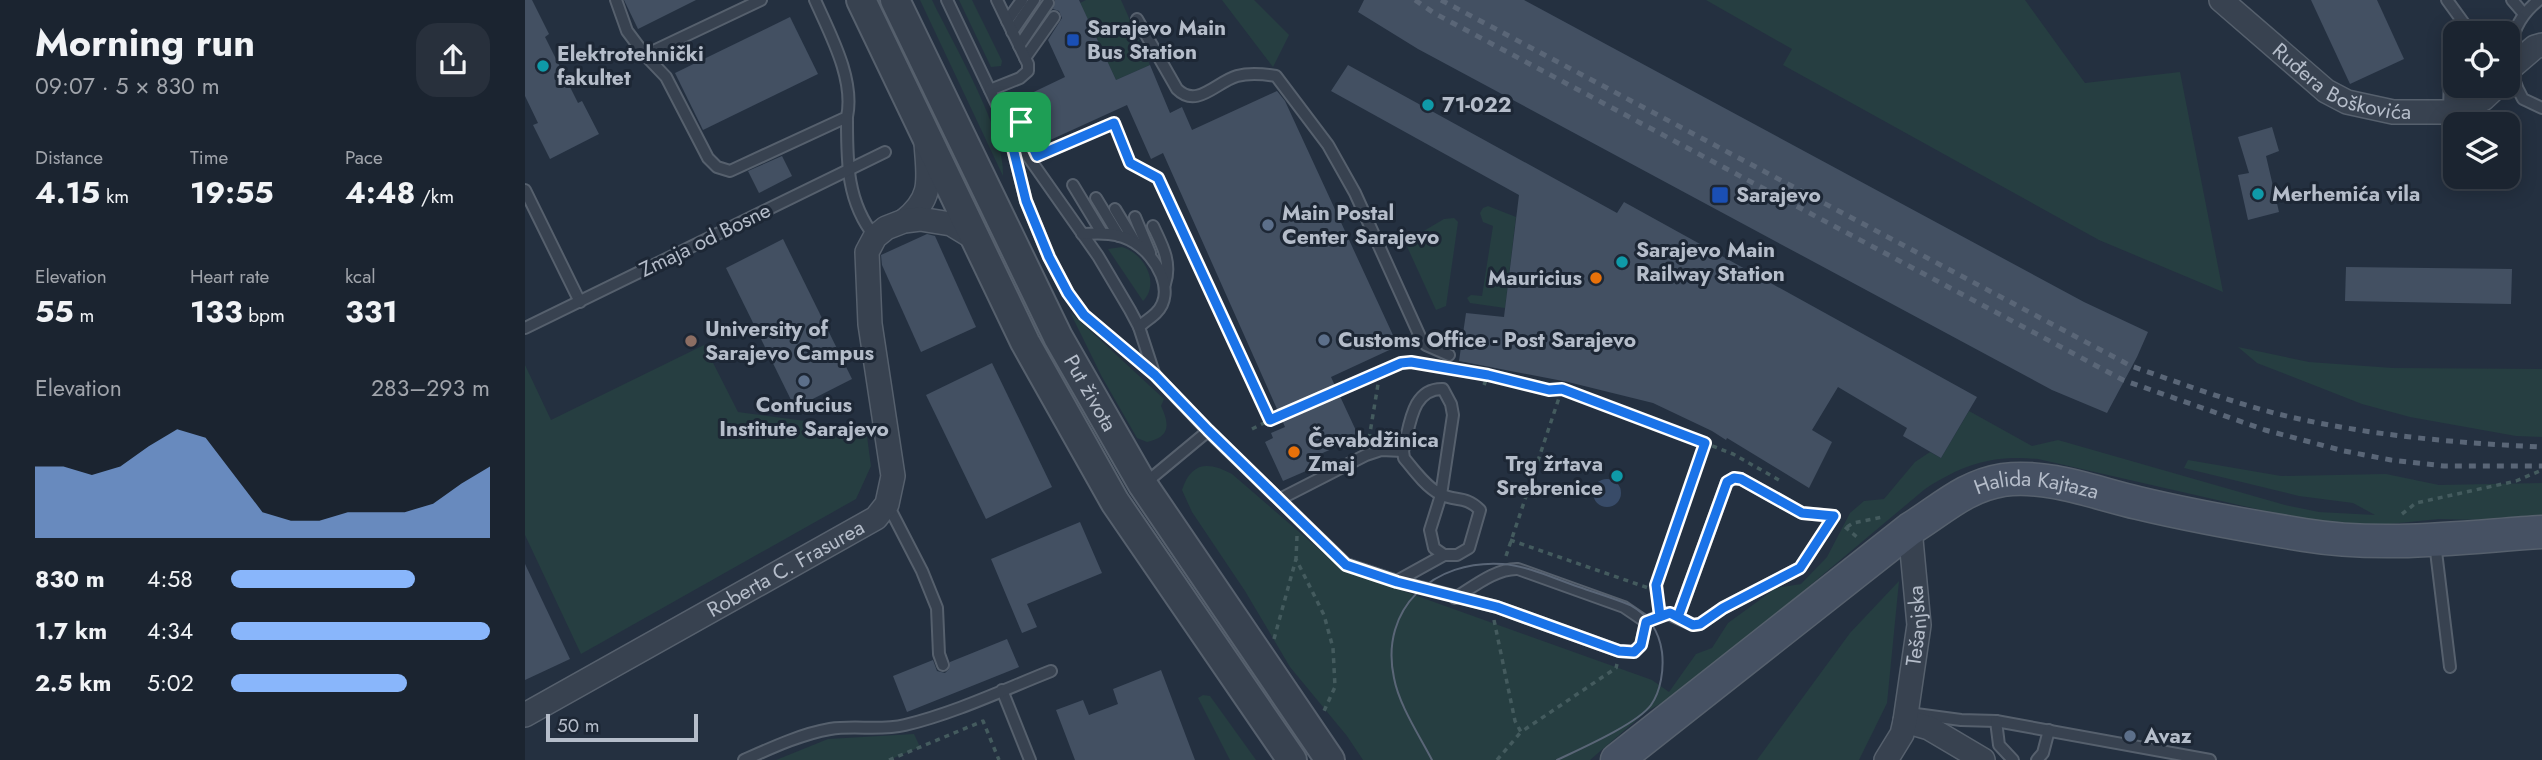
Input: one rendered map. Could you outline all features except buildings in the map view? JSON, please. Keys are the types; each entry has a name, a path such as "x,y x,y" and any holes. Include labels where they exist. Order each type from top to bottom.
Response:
{"main road":[{"name":"Halida Kajtaza","path":"1617,760 1910,529 1973,488 2004,480 2032,479 2306,536 2346,541 2434,540 2542,532"}],"street":[{"name":"Put života","path":"861,0 1025,342 1115,502 1291,760"},
{"name":"Put života","path":"895,0 1058,337 1143,485 1330,760"},
{"name":"Ruđera Boškovića","path":"2221,0 2326,91 2347,102 2393,112 2443,112"},
{"name":"Ruđera Boškovića","path":"2520,61 2535,47 2542,45"},
{"name":"Ruđera Boškovića","path":"2449,112 2471,98"},
{"path":"904,221 918,210 928,184 926,133"},
{"path":"874,237 886,228 904,221 920,219 951,223 974,239"},
{"name":"Roberta C. Frasurea","path":"525,715 861,528 876,518 887,505 893,476 870,324 867,252 874,237"},
{"name":"Tešanjska","path":"1886,760 1902,734 1919,625 1910,529"},
{"path":"1906,717 1983,760"}],"lane":[{"path":"616,0 627,31 666,77 708,158 717,167 730,172 847,117"},
{"path":"645,55 761,0"},
{"path":"815,0 843,71 849,104 847,170 862,221 874,237"},
{"path":"947,0 1008,128 1098,256 1139,327 1155,375"},
{"path":"990,90 1020,78 1028,71 1025,58 1004,16 1009,0"},
{"path":"1004,16 1022,0"},
{"path":"1004,16 1034,0"},
{"path":"2447,0 2462,21"},
{"path":"2512,0 2524,14"},
{"path":"2520,21 2539,0"},
{"path":"1019,46 1048,3"},
{"path":"1025,58 1054,16"},
{"path":"1137,19 1177,89 1185,96 1193,98 1237,76 1276,76 1328,145 1355,193 1422,341 1449,355"},
{"path":"2520,97 2542,108"},
{"path":"2449,112 2450,98"},
{"path":"1008,128 1026,201 1049,257 1068,293 1084,315 1155,375 1346,565 1397,582 1497,607 1619,651 1634,652 1641,645 1646,622"},
{"name":"Zmaja od Bosne","path":"525,328 885,152"},
{"path":"1073,185 1102,233"},
{"path":"525,190 580,302"},
{"path":"1095,198 1119,236"},
{"path":"1115,209 1135,243 1152,259"},
{"path":"1135,217 1165,286"},
{"path":"1139,327 1157,313 1164,302 1168,274 1166,253 1153,226"},
{"path":"1081,234 1102,233 1135,243"},
{"path":"1397,582 1444,555 1457,555 1469,548 1480,510 1467,500 1441,495 1404,457 1403,451 1417,399 1427,391 1443,389 1453,415 1441,495 1430,530 1430,539 1434,548 1444,555"},
{"path":"1143,485 1208,430"},
{"path":"1280,499 1366,455 1381,450 1403,451"},
{"path":"1646,622 1670,613 1693,625 1700,624 1723,608 1805,564 1834,516 1802,513 1741,479 1734,478 1727,482 1678,617"},
{"path":"887,505 922,571 937,608 939,654 943,665"},
{"path":"2434,540 2450,667"},
{"path":"1455,598 1490,577 1509,569 1518,569 1624,607 1646,622"},
{"path":"744,760 830,729 886,729 930,718 958,703 1051,671"},
{"path":"1002,690 1030,760"},
{"path":"1906,717 1996,721 2210,760"},
{"path":"1996,721 1999,745 2013,760"},
{"path":"2037,760 2043,753 2049,730"}],"path":[{"path":"1037,156 1114,123 1130,163 1158,178 1270,420"},
{"path":"1252,429 1401,363 1435,366"},
{"path":"1447,368 1549,390 1562,389 1733,454 1789,486"},
{"path":"1366,455 1380,372"},
{"path":"1484,386 1488,375"},
{"path":"1507,550 1562,389"},
{"path":"1660,616 1656,585 1705,443"},
{"path":"2390,542 2399,517 2416,503 2516,481 2542,470"},
{"path":"1260,657 1276,637 1296,559 1295,544 1302,521"},
{"path":"1510,540 1657,591"},
{"path":"1296,559 1324,615 1332,648 1335,687 1314,736"},
{"path":"1497,607 1494,624 1515,721 1521,732"},
{"path":"1497,760 1521,732 1616,667 1619,651"},
{"path":"888,760 983,721 999,760"}],"green space":[{"path":"920,0 932,0 976,87 996,136 1002,158 1003,176"},
{"path":"959,0 972,0 1002,61 1001,66 991,67"},
{"path":"1086,0 1121,0 1150,65 1116,80 1080,3"},
{"path":"1222,0 1254,0 1289,35 1273,67"},
{"path":"1706,0 2025,0 2085,83 2180,72 2223,292 2099,240 1783,65 1792,49"},
{"path":"1488,206 1516,217 1505,308 1470,303 1467,298 1471,295 1482,296 1493,226 1483,222 1480,213"},
{"path":"1454,218 1458,222 1446,306 1436,310 1405,242 1444,219"},
{"path":"1122,247 1137,255 1147,269 1150,285 1143,301 1108,249"},
{"path":"1070,312 1164,399 1161,406 1167,424 1160,437 1147,442 1137,438 1102,377"},
{"path":"704,345 738,412 866,429 871,466 856,499 581,654 525,535 525,365 551,420"},
{"path":"2238,347 2309,362 2393,368 2542,369 2542,437 2516,436 2410,417 2362,404 2257,363"},
{"path":"1969,411 2032,446 2058,440 2285,505 2319,512 2375,515 2353,503 2299,496 2184,468 2188,460 2281,476 2386,474 2439,485 2542,483 2542,516 2486,520 2439,519 2370,526 2322,524 2038,459 1992,460 1966,467 1925,489 1684,691 1647,711 1590,760 1363,760 1347,736 1290,667 1245,591 1192,512 1182,490 1195,469 1208,466 1223,470 1232,474 1342,569 1652,680 1669,692 1696,654 1712,648 1728,623 1776,588 1801,584 1827,557 1850,513 1864,501 1884,499 1915,462 1930,452 1941,458"},
{"path":"1899,581 1887,703 1859,760 1757,760 1850,633"},
{"path":"1203,695 1210,696 1256,760 1230,760 1198,698"},
{"path":"914,734 920,747 889,760 776,760 828,739"}],"water":[{"path":"1607,479 1617,483 1621,493 1617,503 1607,507 1597,503 1593,493 1597,483"}],"tram line":[{"path":"1432,760 1405,709 1394,678 1392,653 1395,630 1404,610 1417,593 1434,579 1455,570 1478,565 1503,564 1532,570 1630,605 1652,624 1661,644 1661,680 1651,705 1621,728 1557,760"}],"railway":[{"path":"1415,0 1434,13 2123,380 2265,430 2344,451 2444,466 2542,466"},
{"path":"1441,0 2131,366 2204,392 2310,421 2409,437 2542,447"}],"place":[{"name":"Sarajevo Main Bus Station","path":"1073,40"},
{"name":"Elektrotehnički fakultet","path":"543,66"},
{"name":"71-022","path":"1428,105"},
{"name":"Merhemića vila","path":"2258,194"},
{"name":"Sarajevo","path":"1720,195"},
{"name":"Main Postal Center Sarajevo","path":"1268,225"},
{"name":"Sarajevo Main Railway Station","path":"1622,262"},
{"name":"Mauricius","path":"1596,278"},
{"name":"Customs Office - Post Sarajevo","path":"1324,340"},
{"name":"University of Sarajevo Campus","path":"691,341"},
{"name":"Confucius Institute Sarajevo","path":"804,381"},
{"name":"Čevabdžinica Zmaj","path":"1294,452"},
{"name":"Trg žrtava Srebrenice","path":"1617,476"},
{"name":"Avaz","path":"2130,736"}],"route":[{"path":"1021,122 1008,128 1026,201 1049,257 1068,293 1084,315 1155,375 1346,565 1397,582 1497,607 1619,651 1634,652 1641,645 1646,622 1670,613 1693,625 1700,624 1723,608 1800,568 1834,516 1802,513 1741,479 1734,478 1727,482 1678,617 1670,613 1660,616 1656,585 1705,443 1562,389 1549,390 1488,375 1411,362 1401,363 1270,420 1158,178 1130,163 1114,123 1037,156 1021,122"}]}
